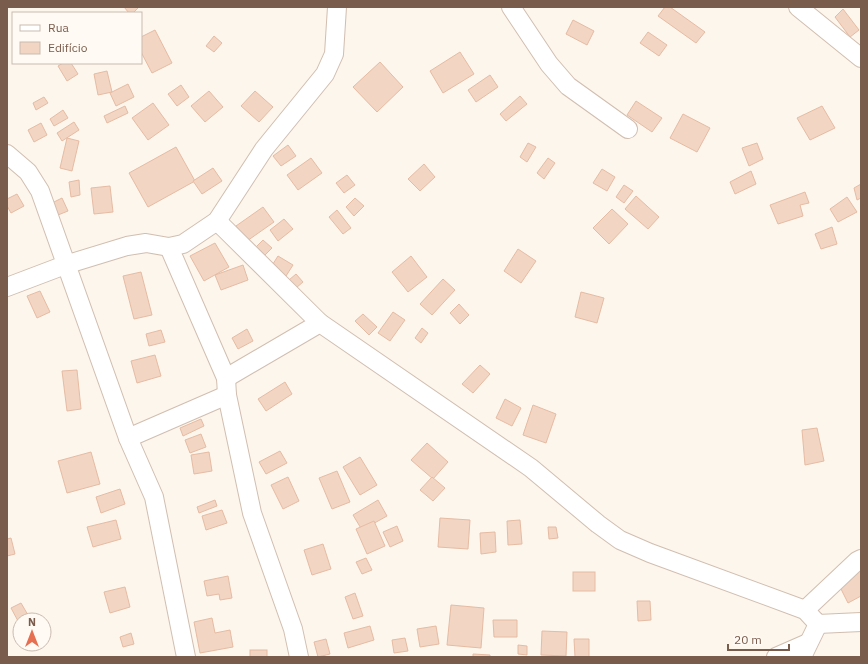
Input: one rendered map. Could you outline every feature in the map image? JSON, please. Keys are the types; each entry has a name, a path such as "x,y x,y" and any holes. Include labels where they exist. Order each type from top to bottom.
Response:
{"street":[{"path":"7,287 65,265 127,246 146,243 169,247 183,244 217,221 264,149 325,74 334,54 336,7"},
{"path":"511,7 549,64 568,86 628,129"},
{"path":"798,7 861,58"},
{"path":"7,154 28,172 40,191 65,265 128,438 154,497 186,657"},
{"path":"217,221 320,323 532,468 598,524 620,540 650,553 805,610 818,624 861,622"},
{"path":"169,247 227,386 252,513 293,629 299,657"},
{"path":"128,438 227,386 320,323"},
{"path":"805,610 857,561 861,559"},
{"path":"776,657 805,650 818,624"}],"building":[{"path":"124,7 139,7 134,12 128,12"},
{"path":"665,7 670,7 705,32 696,43 658,16"},
{"path":"843,9 859,30 850,37 835,17"},
{"path":"573,20 594,31 587,45 566,34"},
{"path":"155,30 172,63 152,73 142,54 142,36"},
{"path":"648,32 667,45 659,56 640,43"},
{"path":"214,36 222,43 214,52 206,46"},
{"path":"460,52 474,74 443,93 430,71"},
{"path":"380,62 403,87 377,112 353,87"},
{"path":"61,64 72,64 78,74 67,81 58,66"},
{"path":"107,71 112,92 98,95 94,74"},
{"path":"490,75 498,87 476,102 468,90"},
{"path":"128,84 134,97 116,106 110,93"},
{"path":"181,85 189,97 177,106 168,94"},
{"path":"209,91 223,107 205,122 191,106"},
{"path":"255,91 273,107 259,122 241,106"},
{"path":"520,96 527,104 506,121 500,114"},
{"path":"44,97 48,103 36,110 33,103"},
{"path":"636,101 662,118 652,132 627,115"},
{"path":"153,103 169,125 148,140 132,118"},
{"path":"125,106 128,113 107,123 104,116"},
{"path":"822,106 835,128 810,140 797,118"},
{"path":"63,110 68,118 54,126 50,119"},
{"path":"683,114 710,128 697,152 670,138"},
{"path":"74,122 79,130 62,141 57,133"},
{"path":"41,123 47,135 34,142 28,130"},
{"path":"67,138 79,141 72,171 60,168"},
{"path":"528,143 536,147 527,162 520,157"},
{"path":"757,143 763,159 749,166 742,148"},
{"path":"288,145 296,156 281,166 273,156"},
{"path":"176,147 195,181 148,207 129,173"},
{"path":"311,158 322,173 298,190 287,175"},
{"path":"548,158 555,163 544,179 537,173"},
{"path":"424,164 435,177 420,191 408,179"},
{"path":"213,168 222,181 202,194 193,181"},
{"path":"602,169 615,177 607,191 593,183"},
{"path":"751,171 756,184 735,194 730,182"},
{"path":"347,175 355,185 344,193 336,183"},
{"path":"79,180 80,195 71,197 69,182"},
{"path":"861,184 861,198 857,200 854,188"},
{"path":"624,185 633,191 624,203 616,197"},
{"path":"110,186 113,212 94,214 91,188"},
{"path":"805,192 809,203 800,205 803,216 778,224 770,205"},
{"path":"17,194 24,206 11,213 7,206 7,199"},
{"path":"636,196 659,217 648,229 625,209"},
{"path":"847,197 857,212 838,222 830,209"},
{"path":"62,198 68,211 58,215 52,203"},
{"path":"355,198 364,206 354,216 346,207"},
{"path":"263,207 274,222 247,241 236,226"},
{"path":"612,209 628,224 609,244 593,228"},
{"path":"337,210 351,228 343,234 329,217"},
{"path":"284,219 293,229 278,241 270,230"},
{"path":"832,227 837,244 821,249 815,234"},
{"path":"263,240 272,248 263,257 255,248"},
{"path":"215,243 229,267 204,281 190,256"},
{"path":"518,249 536,261 521,283 504,271"},
{"path":"278,256 293,265 286,276 271,267"},
{"path":"411,256 427,277 408,292 392,272"},
{"path":"243,265 248,280 221,290 215,275"},
{"path":"141,272 152,315 134,319 123,276"},
{"path":"296,274 303,282 289,294 282,286"},
{"path":"443,279 455,290 432,315 420,304"},
{"path":"40,291 50,312 37,318 27,296"},
{"path":"581,292 604,298 597,323 575,317"},
{"path":"459,304 469,315 460,324 450,313"},
{"path":"393,312 405,320 390,341 378,333"},
{"path":"363,314 377,327 369,335 355,321"},
{"path":"422,328 428,333 421,343 415,338"},
{"path":"247,329 253,341 238,349 232,338"},
{"path":"161,330 165,342 149,346 146,334"},
{"path":"155,355 161,376 137,383 131,361"},
{"path":"480,365 490,374 473,393 462,384"},
{"path":"77,370 81,409 67,411 62,371"},
{"path":"285,382 292,394 266,411 258,399"},
{"path":"505,399 521,408 512,426 496,418"},
{"path":"533,405 556,414 546,443 523,435"},
{"path":"201,419 204,426 183,436 180,428"},
{"path":"817,428 824,461 805,465 802,430"},
{"path":"201,434 206,447 190,453 185,440"},
{"path":"427,443 448,462 433,479 411,460"},
{"path":"280,451 287,463 266,474 259,462"},
{"path":"91,452 100,484 67,493 58,461"},
{"path":"209,452 212,471 194,474 191,455"},
{"path":"360,457 377,485 360,495 343,467"},
{"path":"337,471 350,502 332,509 319,478"},
{"path":"288,477 299,501 283,509 271,485"},
{"path":"432,477 445,488 433,501 420,490"},
{"path":"120,489 125,504 101,513 96,497"},
{"path":"215,500 217,506 199,513 197,507"},
{"path":"378,500 387,516 362,530 353,515"},
{"path":"222,510 227,523 206,530 202,516"},
{"path":"440,518 470,520 468,549 438,547"},
{"path":"116,520 121,539 93,547 87,527"},
{"path":"520,520 522,544 508,545 507,521"},
{"path":"374,521 385,546 367,554 356,529"},
{"path":"397,526 403,541 390,547 383,532"},
{"path":"548,527 556,527 558,538 549,539"},
{"path":"495,532 496,552 481,554 480,533"},
{"path":"11,538 15,554 7,556 7,539"},
{"path":"323,544 331,569 312,575 304,550"},
{"path":"366,558 372,570 362,574 356,562"},
{"path":"861,566 861,596 848,603 835,577"},
{"path":"573,572 595,572 595,591 573,591"},
{"path":"228,576 232,598 220,600 219,594 207,596 204,581"},
{"path":"125,587 130,607 110,613 104,592"},
{"path":"355,593 363,616 353,619 345,597"},
{"path":"637,601 650,601 651,620 638,621"},
{"path":"21,603 26,612 13,612 11,608"},
{"path":"451,605 484,608 481,648 447,645"},
{"path":"212,618 215,633 230,630 233,647 200,653 194,622"},
{"path":"493,620 517,620 517,637 494,637"},
{"path":"370,626 374,640 348,648 344,633"},
{"path":"436,626 439,644 420,647 417,629"},
{"path":"542,631 567,632 566,656 541,655"},
{"path":"131,633 134,644 123,647 120,637"},
{"path":"405,638 408,651 394,653 392,640"},
{"path":"326,639 330,654 318,657 314,642"},
{"path":"574,639 589,639 589,657 575,657"},
{"path":"518,645 527,646 527,655 518,654"},
{"path":"250,650 267,650 267,657 250,657"},
{"path":"473,654 490,655 490,657 473,657"}]}
